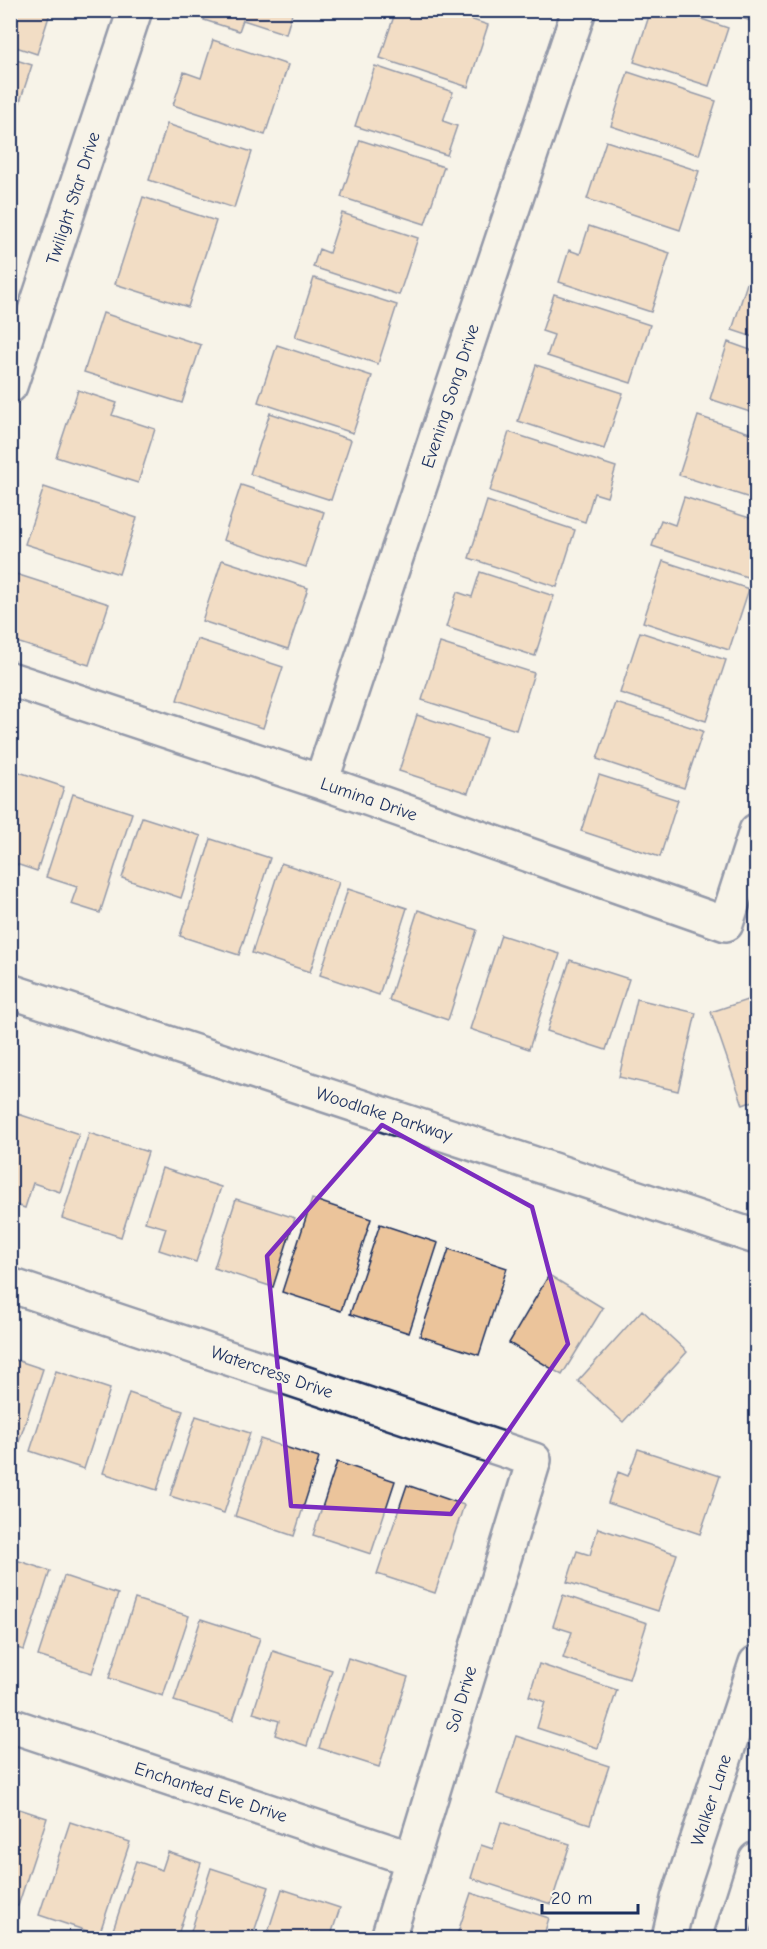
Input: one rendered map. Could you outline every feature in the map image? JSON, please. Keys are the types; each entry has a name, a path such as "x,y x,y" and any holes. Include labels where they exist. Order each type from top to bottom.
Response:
{"street":[{"name":"Twilight Star Drive","path":"10,386 135,10"},
{"name":"Evening Song Drive","path":"321,782 579,10"},
{"name":"Lumina Drive","path":"10,680 321,782 726,924 756,831"},
{"name":"Woodlake Parkway","path":"10,991 756,1237"},
{"name":"Watercress Drive","path":"10,1284 534,1460"},
{"name":"Sol Drive","path":"388,1938 534,1460"},
{"name":"Walker Lane","path":"669,1938 678,1899 756,1663"},
{"name":"Enchanted Eve Drive","path":"10,1725 412,1858"},
{"path":"730,1938 756,1859"}],"highlighted area":[{"path":"382,1125 532,1207 568,1344 451,1514 291,1506 267,1256"}],"building":[{"path":"10,10 51,10 37,54 10,45"},
{"path":"207,10 293,10 286,34 243,20 239,31 204,20"},
{"path":"396,10 443,10 488,25 468,87 380,58"},
{"path":"651,10 675,10 728,28 709,86 634,62"},
{"path":"718,10 755,10 751,21"},
{"path":"213,40 288,65 265,135 173,105 184,72 201,78"},
{"path":"10,58 32,65 10,132"},
{"path":"375,66 453,92 443,121 457,126 447,155 355,126"},
{"path":"628,72 716,101 699,155 611,126"},
{"path":"167,124 252,152 234,208 149,180"},
{"path":"360,140 444,167 425,224 341,197"},
{"path":"606,141 699,171 680,230 587,199"},
{"path":"143,197 216,221 188,307 115,284"},
{"path":"342,213 418,238 399,295 313,267 319,249 329,253"},
{"path":"589,226 670,253 651,312 559,282 569,250 580,254"},
{"path":"750,274 756,276 756,338 732,330"},
{"path":"314,278 397,305 378,364 295,337"},
{"path":"554,294 650,325 631,383 547,356 554,335 542,331"},
{"path":"103,313 201,345 182,403 84,372"},
{"path":"728,342 756,352 756,414 710,399"},
{"path":"277,345 372,376 353,433 258,402"},
{"path":"536,365 623,393 604,449 518,421"},
{"path":"78,390 117,403 112,415 155,429 138,483 56,457"},
{"path":"270,413 351,440 331,500 250,474"},
{"path":"698,416 756,435 756,500 679,475"},
{"path":"509,432 616,467 607,497 594,493 585,522 490,491"},
{"path":"241,485 324,512 306,567 223,540"},
{"path":"44,487 137,518 119,574 25,544"},
{"path":"684,497 756,520 756,568 753,579 652,546 661,520 675,525"},
{"path":"487,501 575,530 557,587 469,558"},
{"path":"222,560 308,588 288,649 202,621"},
{"path":"663,561 749,589 729,650 643,622"},
{"path":"480,572 554,596 535,656 446,627 457,592 472,597"},
{"path":"16,574 109,604 89,665 10,640 10,590"},
{"path":"640,632 726,660 706,721 620,693"},
{"path":"197,639 283,667 263,728 177,700"},
{"path":"440,643 534,673 516,730 422,700"},
{"path":"616,703 703,731 684,788 597,759"},
{"path":"417,715 486,738 468,793 399,771"},
{"path":"10,769 64,787 37,871 10,862"},
{"path":"599,775 678,800 660,857 581,831"},
{"path":"73,794 132,813 100,913 71,904 77,887 46,877"},
{"path":"142,817 201,836 181,898 122,878"},
{"path":"211,839 270,858 239,955 180,936"},
{"path":"281,863 339,882 310,972 252,953"},
{"path":"348,889 407,908 379,995 320,975"},
{"path":"418,910 477,930 448,1020 389,1000"},
{"path":"501,935 560,954 529,1049 470,1029"},
{"path":"570,960 629,979 606,1050 547,1031"},
{"path":"756,997 756,1100 743,1105 711,1012"},
{"path":"637,999 696,1013 678,1091 619,1077"},
{"path":"18,1114 79,1134 60,1192 33,1183 25,1208 10,1203 10,1137"},
{"path":"89,1133 148,1152 121,1237 62,1218"},
{"path":"162,1168 221,1187 196,1262 159,1250 166,1228 145,1222"},
{"path":"236,1199 295,1218 273,1287 214,1268"},
{"path":"312,1199 371,1219 341,1311 282,1292"},
{"path":"380,1224 438,1243 409,1333 350,1314"},
{"path":"449,1249 507,1268 479,1355 420,1336"},
{"path":"549,1275 603,1308 562,1375 509,1343"},
{"path":"642,1310 687,1352 623,1422 578,1381"},
{"path":"10,1358 43,1369 13,1460 10,1459"},
{"path":"56,1371 110,1389 84,1469 30,1451"},
{"path":"129,1393 183,1411 157,1490 103,1473"},
{"path":"196,1416 250,1433 224,1513 170,1496"},
{"path":"260,1439 319,1458 294,1536 235,1516"},
{"path":"638,1449 720,1476 700,1534 608,1503 618,1472 628,1476"},
{"path":"337,1462 395,1481 371,1554 313,1535"},
{"path":"407,1485 464,1505 435,1593 377,1574"},
{"path":"598,1528 677,1554 658,1611 567,1582 577,1551 590,1555"},
{"path":"10,1558 50,1571 24,1650 10,1646"},
{"path":"64,1576 118,1594 92,1673 38,1656"},
{"path":"563,1595 647,1623 629,1679 563,1658 572,1632 553,1626"},
{"path":"135,1599 189,1616 163,1696 109,1678"},
{"path":"201,1619 260,1638 233,1720 174,1701"},
{"path":"273,1651 332,1670 307,1746 275,1735 279,1721 253,1713"},
{"path":"348,1658 408,1677 379,1767 319,1748"},
{"path":"539,1664 617,1690 598,1748 537,1728 545,1702 529,1696"},
{"path":"516,1736 609,1766 590,1824 497,1794"},
{"path":"10,1806 47,1818 18,1906 10,1904"},
{"path":"70,1822 130,1842 99,1935 39,1915"},
{"path":"501,1822 570,1844 551,1904 471,1878 481,1845 493,1849"},
{"path":"168,1852 201,1863 177,1938 140,1938 113,1930 136,1861 162,1870"},
{"path":"211,1868 269,1887 252,1938 189,1938"},
{"path":"282,1889 340,1908 330,1938 266,1938"},
{"path":"471,1893 549,1918 543,1938 456,1938"}]}
